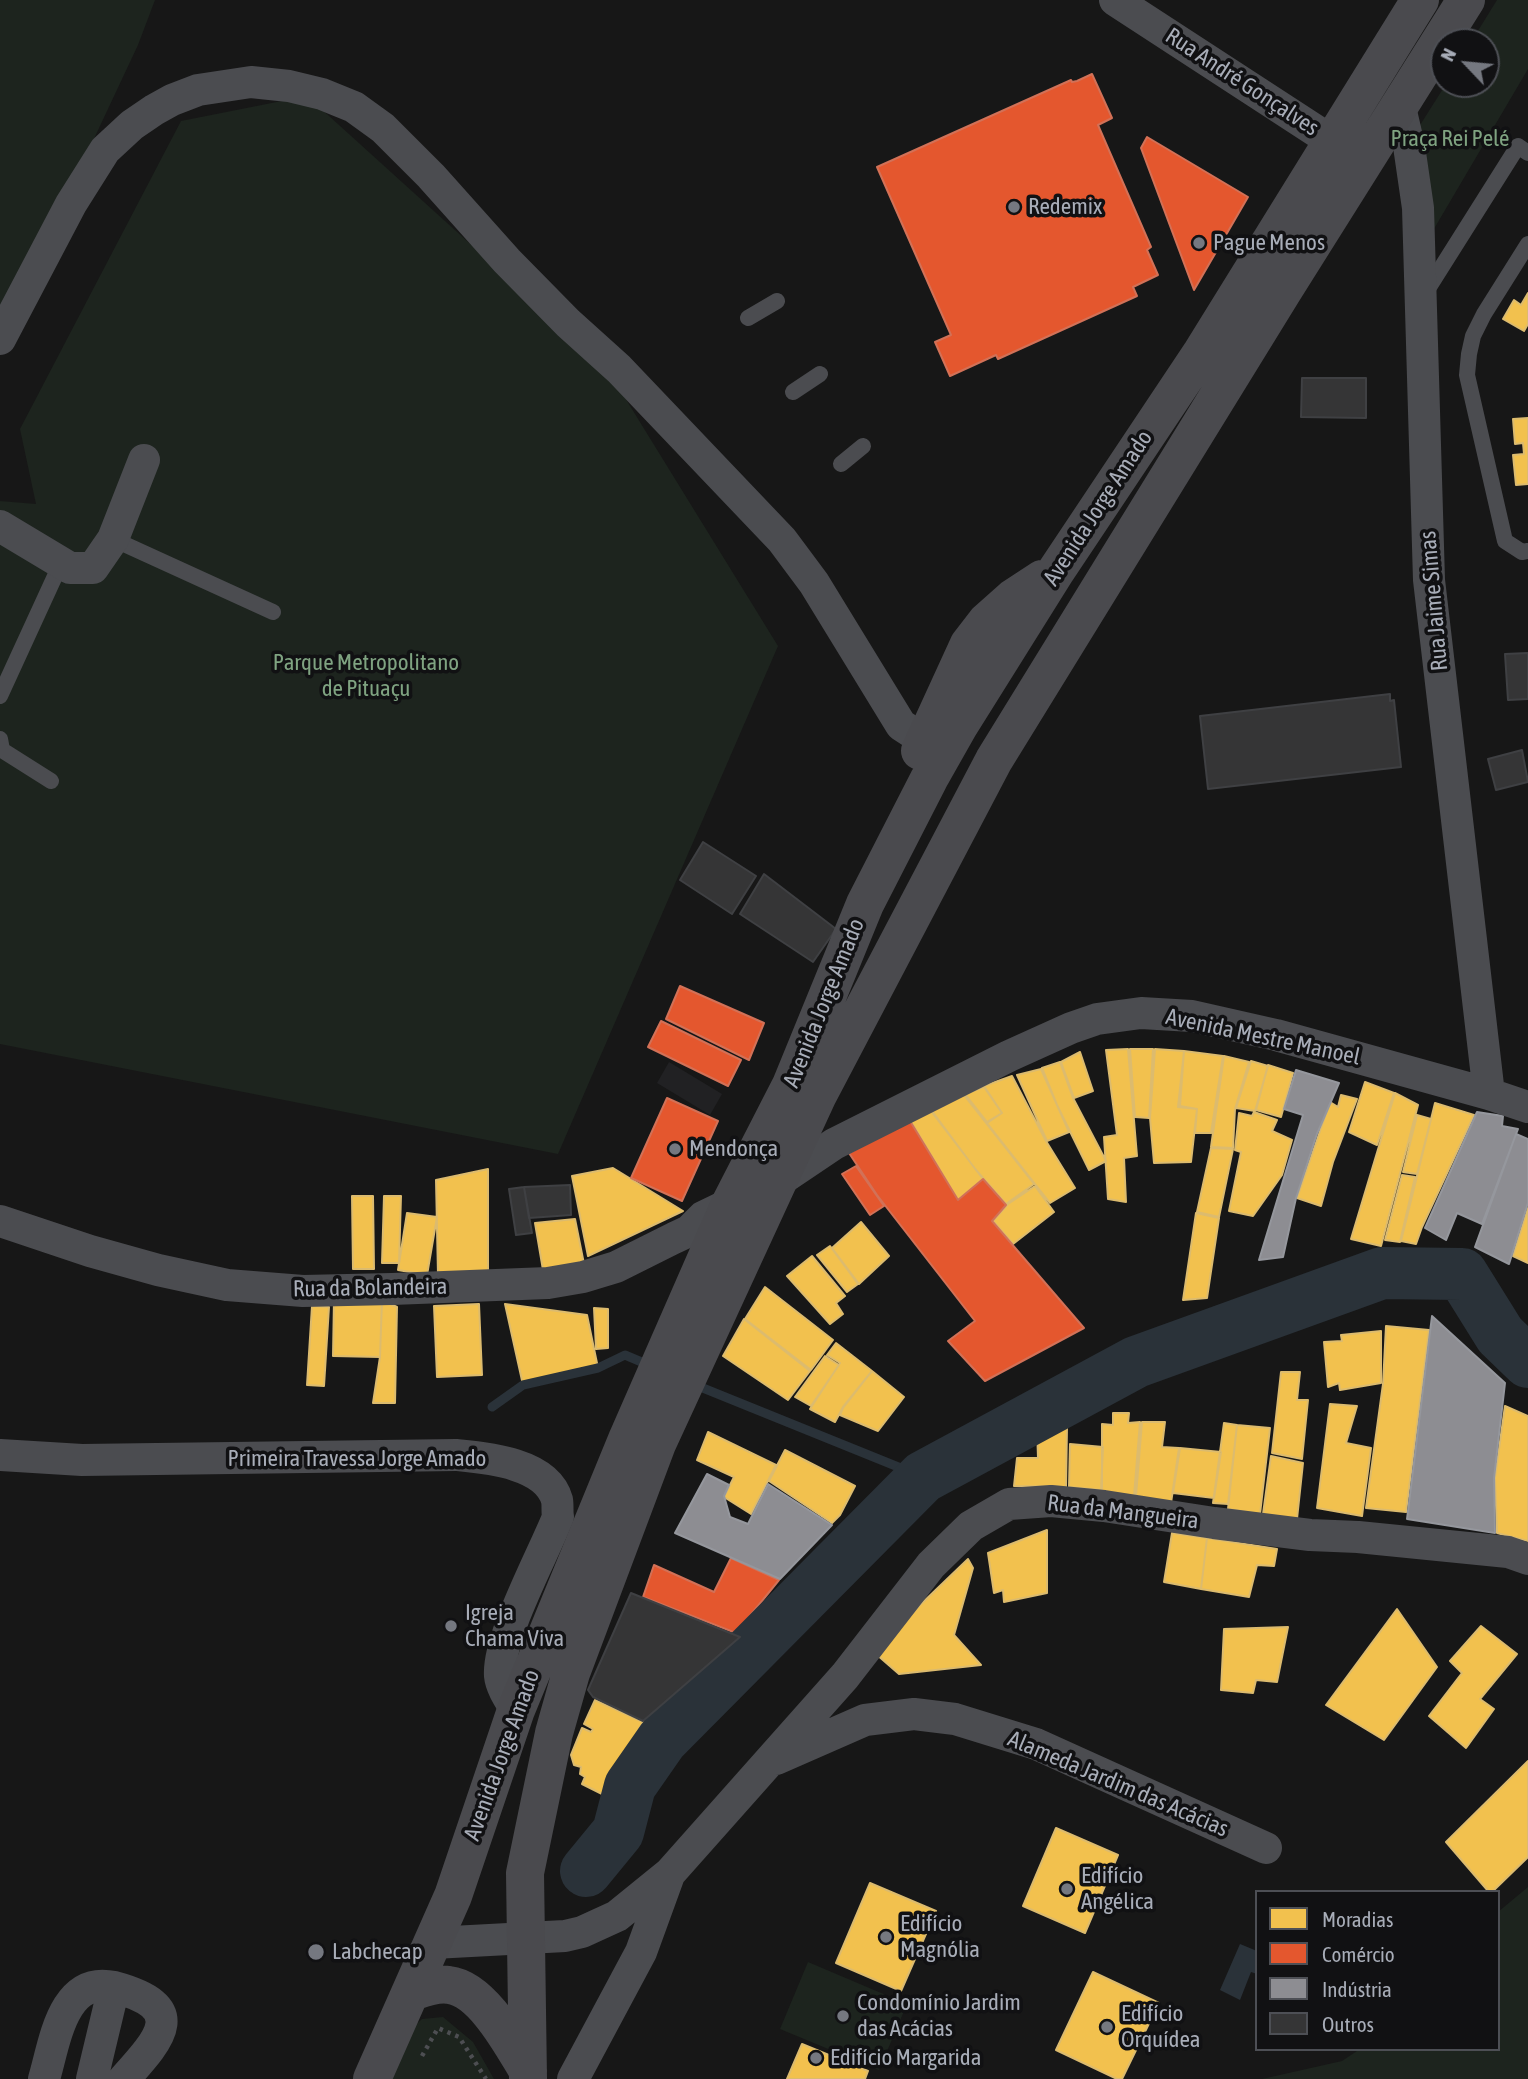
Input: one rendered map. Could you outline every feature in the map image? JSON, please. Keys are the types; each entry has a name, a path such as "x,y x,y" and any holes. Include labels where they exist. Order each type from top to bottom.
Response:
{"main road":[{"path":"1381,60 1385,0"},
{"name":"Avenida Jorge Amado","path":"372,2079 453,1896 516,1710 643,1441 704,1304 779,1181 804,1091 865,904 911,812 959,726 1056,571 1202,352 1420,0"},
{"name":"Avenida Jorge Amado","path":"704,1304 730,1204 804,1091 954,835 993,760 1466,0"},
{"path":"954,835 911,812 903,797 913,732 986,622 1013,598 1056,571"},
{"name":"Avenida Jorge Amado","path":"528,2076 525,1873 554,1734 643,1441"},
{"path":"412,1992 436,1985 452,1985 475,1998 496,2019 528,2076"}],"street":[{"name":"Rua André Gonçalves","path":"1115,0 1333,142"},
{"path":"0,339 71,204 105,150 132,125 154,110 198,90 251,82 289,86 322,94 354,107 383,128 431,176 506,261 619,369 782,540 814,583 913,732"},
{"name":"Rua Jaime Simas","path":"1400,107 1418,208 1429,580 1489,1094"},
{"path":"0,526 70,568 93,568 113,539 144,460"},
{"name":"Avenida Mestre Manoel","path":"779,1181 834,1144 1009,1056 1071,1028 1097,1019 1121,1015 1168,1013 1192,1016 1312,1045 1528,1107"},
{"name":"Rua da Bolandeira","path":"0,1221 101,1254 227,1285 303,1291 379,1290 548,1283 583,1277 616,1267 689,1231 702,1217 730,1204"},
{"name":"Primeira Travessa Jorge Amado","path":"0,1455 82,1460 456,1455 495,1459 520,1466 545,1482 557,1499 558,1517 512,1622 503,1650 500,1676 516,1710"},
{"name":"Rua da Mangueira","path":"433,1943 565,1936 617,1916 670,1873 845,1676 931,1565 971,1526 1009,1504 1051,1501 1104,1506 1310,1535 1370,1538 1508,1552 1528,1559"},
{"name":"Alameda Jardim das Acácias","path":"768,1763 864,1720 914,1714 955,1719 1037,1744 1266,1848"},
{"name":"Rua da Mangueira","path":"573,2079 641,1952 670,1873"},
{"path":"44,2079 68,2006 76,1994 96,1985 114,1987 145,1997 156,2005 162,2015 161,2027 155,2040 145,2056 124,2079"},
{"path":"92,2079 114,1987"}],"lane":[{"path":"1419,303 1518,146 1528,152"},
{"path":"1528,244 1483,314 1473,336 1467,375 1505,541 1522,552 1528,551"},
{"path":"748,318 777,301"},
{"path":"793,392 820,374"},
{"path":"841,464 863,446"},
{"path":"113,539 273,612"},
{"path":"0,696 61,563"},
{"path":"0,739 2,750 51,781"}],"path":[{"path":"422,2057 438,2028 459,2037 486,2079"}],"shaded area":[{"path":"669,1062 722,1094 710,1115 657,1083"},
{"path":"1240,1944 1255,1950 1255,1973 1251,1972 1240,2000 1220,1990"}],"green space":[{"path":"0,0 155,0 138,45 0,339"},
{"name":"Praça Rei Pelé","path":"1497,0 1528,0 1528,69 1431,234 1415,133 1437,98 1500,98 1500,28 1480,28"},
{"name":"Parque Metropolitano de Pituaçu","path":"307,96 606,367 778,646 558,1154 0,1044 0,501 36,504 20,429 181,121"},
{"path":"1528,1887 1528,2079 1262,2079 1342,2061 1357,2051 1500,2051 1500,1910"},
{"name":"Condomínio Jardim das Acácias","path":"808,1962 907,2004 879,2070 780,2029"},
{"path":"443,2017 473,2042 494,2079 384,2079 403,2037 422,2019"}],"building: Moradias":[{"path":"1528,293 1528,324 1524,331 1503,319 1514,300 1521,305"},
{"path":"1528,418 1528,484 1516,485 1513,455 1524,454 1523,443 1515,444 1513,419"},
{"path":"1128,1049 1137,1156 1124,1158 1126,1202 1108,1199 1104,1137 1117,1135 1106,1050"},
{"path":"1130,1049 1153,1049 1149,1118 1135,1117"},
{"path":"1155,1049 1184,1051 1178,1107 1197,1109 1191,1162 1154,1163 1150,1118"},
{"path":"1184,1051 1223,1056 1211,1133 1195,1133 1197,1109 1180,1106"},
{"path":"1080,1052 1093,1091 1074,1098 1061,1062"},
{"path":"1224,1056 1249,1062 1235,1109 1233,1148 1211,1147"},
{"path":"1251,1061 1268,1066 1255,1111 1236,1108"},
{"path":"1060,1062 1073,1098 1106,1161 1089,1170 1042,1068"},
{"path":"1268,1065 1293,1073 1281,1117 1256,1110"},
{"path":"1041,1069 1069,1132 1047,1141 1017,1075"},
{"path":"1012,1076 1046,1141 1075,1188 1050,1203 987,1123 1002,1113 984,1086"},
{"path":"1365,1082 1394,1093 1377,1145 1349,1132"},
{"path":"984,1087 1002,1113 987,1122 965,1094"},
{"path":"1395,1093 1418,1105 1381,1246 1351,1239"},
{"path":"964,1095 1034,1184 1006,1204 976,1170 932,1111"},
{"path":"1341,1095 1357,1099 1333,1162 1321,1206 1297,1198 1330,1102 1338,1107"},
{"path":"1435,1103 1474,1115 1416,1244 1401,1241"},
{"path":"931,1111 983,1179 958,1200 910,1120"},
{"path":"1254,1112 1277,1120 1272,1131 1292,1140 1282,1175 1253,1216 1229,1211 1241,1152 1235,1150 1239,1113 1252,1116"},
{"path":"1417,1115 1431,1119 1417,1174 1403,1172"},
{"path":"1211,1148 1233,1149 1219,1217 1197,1212"},
{"path":"613,1168 683,1211 588,1256 572,1176"},
{"path":"488,1169 488,1272 438,1275 436,1180"},
{"path":"1402,1175 1415,1177 1400,1242 1385,1240"},
{"path":"1035,1186 1054,1212 1013,1244 993,1221 1008,1204"},
{"path":"352,1196 373,1196 374,1269 353,1269"},
{"path":"384,1196 401,1196 399,1263 382,1263"},
{"path":"1528,1208 1528,1263 1513,1256"},
{"path":"407,1213 437,1217 427,1275 398,1270"},
{"path":"1196,1213 1219,1218 1207,1298 1183,1300"},
{"path":"575,1219 584,1264 543,1270 535,1223"},
{"path":"861,1222 889,1256 859,1284 832,1248"},
{"path":"830,1246 858,1284 847,1292 817,1255"},
{"path":"812,1256 845,1296 836,1303 843,1314 830,1324 787,1276"},
{"path":"765,1287 833,1340 811,1370 745,1319"},
{"path":"334,1299 382,1300 380,1357 333,1356"},
{"path":"382,1300 397,1307 395,1403 373,1403 380,1357"},
{"path":"479,1304 482,1375 437,1377 434,1306"},
{"path":"505,1304 587,1315 598,1368 523,1385"},
{"path":"312,1306 329,1307 324,1386 307,1385"},
{"path":"594,1308 608,1309 608,1348 596,1349"},
{"path":"744,1319 810,1371 788,1400 723,1356"},
{"path":"1386,1326 1429,1330 1406,1512 1366,1508 1383,1384"},
{"path":"1381,1331 1381,1383 1340,1390 1339,1383 1328,1387 1324,1342 1342,1341 1341,1335"},
{"path":"836,1343 872,1371 843,1407 835,1422 810,1409 840,1363 827,1355"},
{"path":"825,1356 839,1365 811,1406 795,1397"},
{"path":"872,1371 904,1397 878,1431 840,1415"},
{"path":"1281,1372 1300,1372 1297,1400 1308,1400 1302,1459 1272,1453"},
{"path":"1330,1404 1357,1406 1346,1443 1371,1448 1362,1516 1317,1508"},
{"path":"1505,1406 1528,1416 1528,1541 1497,1533 1495,1478"},
{"path":"1113,1413 1129,1413 1128,1423 1140,1422 1134,1496 1102,1491 1102,1424 1113,1425"},
{"path":"1142,1422 1165,1422 1162,1447 1179,1448 1171,1503 1136,1496"},
{"path":"1224,1423 1237,1425 1228,1504 1213,1503"},
{"path":"1237,1425 1270,1428 1260,1514 1228,1509"},
{"path":"1067,1427 1066,1487 1014,1486 1017,1458 1038,1458 1037,1428"},
{"path":"708,1432 776,1465 751,1514 724,1497 734,1477 697,1460"},
{"path":"1070,1444 1103,1447 1101,1490 1069,1487"},
{"path":"1180,1448 1221,1452 1214,1498 1173,1493"},
{"path":"785,1450 855,1486 840,1515 832,1523 769,1481"},
{"path":"1271,1456 1303,1463 1297,1519 1263,1514"},
{"path":"1047,1530 1047,1593 1004,1602 1003,1590 994,1593 988,1553"},
{"path":"1172,1533 1207,1538 1201,1589 1164,1582"},
{"path":"1207,1538 1277,1549 1274,1566 1257,1565 1249,1597 1201,1589"},
{"path":"968,1559 973,1568 954,1635 981,1665 899,1674 876,1654 919,1606"},
{"path":"1397,1609 1437,1667 1384,1740 1326,1705"},
{"path":"1481,1626 1517,1654 1480,1699 1494,1709 1466,1748 1429,1716 1462,1673 1450,1661"},
{"path":"1288,1627 1277,1682 1256,1680 1253,1693 1221,1690 1224,1629"},
{"path":"595,1700 643,1722 602,1794 582,1784 585,1777 580,1774 581,1767 574,1765 571,1755 582,1728 591,1732 593,1729 584,1724"},
{"path":"1528,1761 1528,1857 1494,1890 1487,1890 1446,1842"},
{"name":"Edifício Angélica","path":"1056,1828 1118,1855 1085,1933 1023,1906"},
{"name":"Edifício Magnólia","path":"870,1883 936,1911 901,1991 836,1963"},
{"name":"Edifício Orquídea","path":"1093,1972 1159,2003 1122,2079 1056,2050"},
{"name":"Edifício Margarida","path":"802,2044 868,2071 865,2079 787,2079"}],"building: Comércio":[{"name":"Redemix","path":"1092,74 1112,118 1098,125 1151,247 1147,250 1158,275 1133,287 1137,296 998,359 996,355 950,376 935,342 951,335 877,167 1071,80 1077,81"},
{"name":"Pague Menos","path":"1147,137 1248,197 1194,290 1141,148"},
{"path":"680,986 764,1023 749,1060 666,1019"},
{"path":"661,1021 741,1060 728,1086 648,1047"},
{"name":"Mendonça","path":"667,1098 718,1121 682,1201 631,1178"},
{"path":"910,1121 958,1200 983,1179 1006,1205 992,1221 1084,1328 985,1381 948,1341 975,1321 877,1195 849,1153"},
{"path":"856,1166 884,1206 870,1215 842,1174"},
{"path":"731,1558 779,1580 736,1633 643,1597 654,1565 714,1592"}],"building: Indústria":[{"path":"1296,1070 1339,1083 1317,1134 1296,1198 1283,1257 1259,1260 1303,1115 1284,1109"},
{"path":"1477,1112 1503,1116 1502,1126 1518,1129 1482,1224 1457,1213 1446,1240 1425,1228"},
{"path":"1516,1134 1528,1139 1528,1203 1509,1264 1475,1247"},
{"path":"1432,1316 1505,1383 1494,1478 1495,1533 1407,1519"},
{"path":"707,1474 729,1485 724,1496 730,1517 748,1524 768,1484 832,1525 780,1579 675,1533"}],"building: Outros":[{"path":"1302,378 1366,378 1366,418 1301,417"},
{"path":"1528,653 1528,699 1508,700 1505,654"},
{"path":"1390,694 1390,701 1394,700 1401,767 1208,789 1200,716"},
{"path":"1522,750 1528,782 1496,790 1488,759"},
{"path":"703,842 756,876 732,914 680,880"},
{"path":"764,874 836,929 813,962 740,914"},
{"path":"570,1185 571,1215 529,1218 524,1187"},
{"path":"524,1187 532,1233 516,1235 509,1189"},
{"path":"631,1593 740,1637 643,1721 593,1697 588,1690"}],"waterway":[{"path":"586,1871 618,1832 630,1786 662,1740 923,1477 1136,1362 1382,1273 1462,1274 1500,1335 1528,1362"},
{"path":"492,1407 523,1385 598,1368 625,1355 651,1366"},
{"path":"693,1384 923,1477"}],"place":[{"name":"Redemix","path":"1014,207"},
{"name":"Pague Menos","path":"1199,243"},
{"name":"Mendonça","path":"675,1149"},
{"name":"Igreja Chama Viva","path":"451,1626"},
{"name":"Edifício Angélica","path":"1067,1889"},
{"name":"Edifício Magnólia","path":"886,1937"},
{"name":"Labchecap","path":"316,1952"},
{"name":"Condomínio Jardim das Acácias","path":"843,2016"},
{"name":"Edifício Orquídea","path":"1107,2027"},
{"name":"Edifício Margarida","path":"816,2058"}]}
